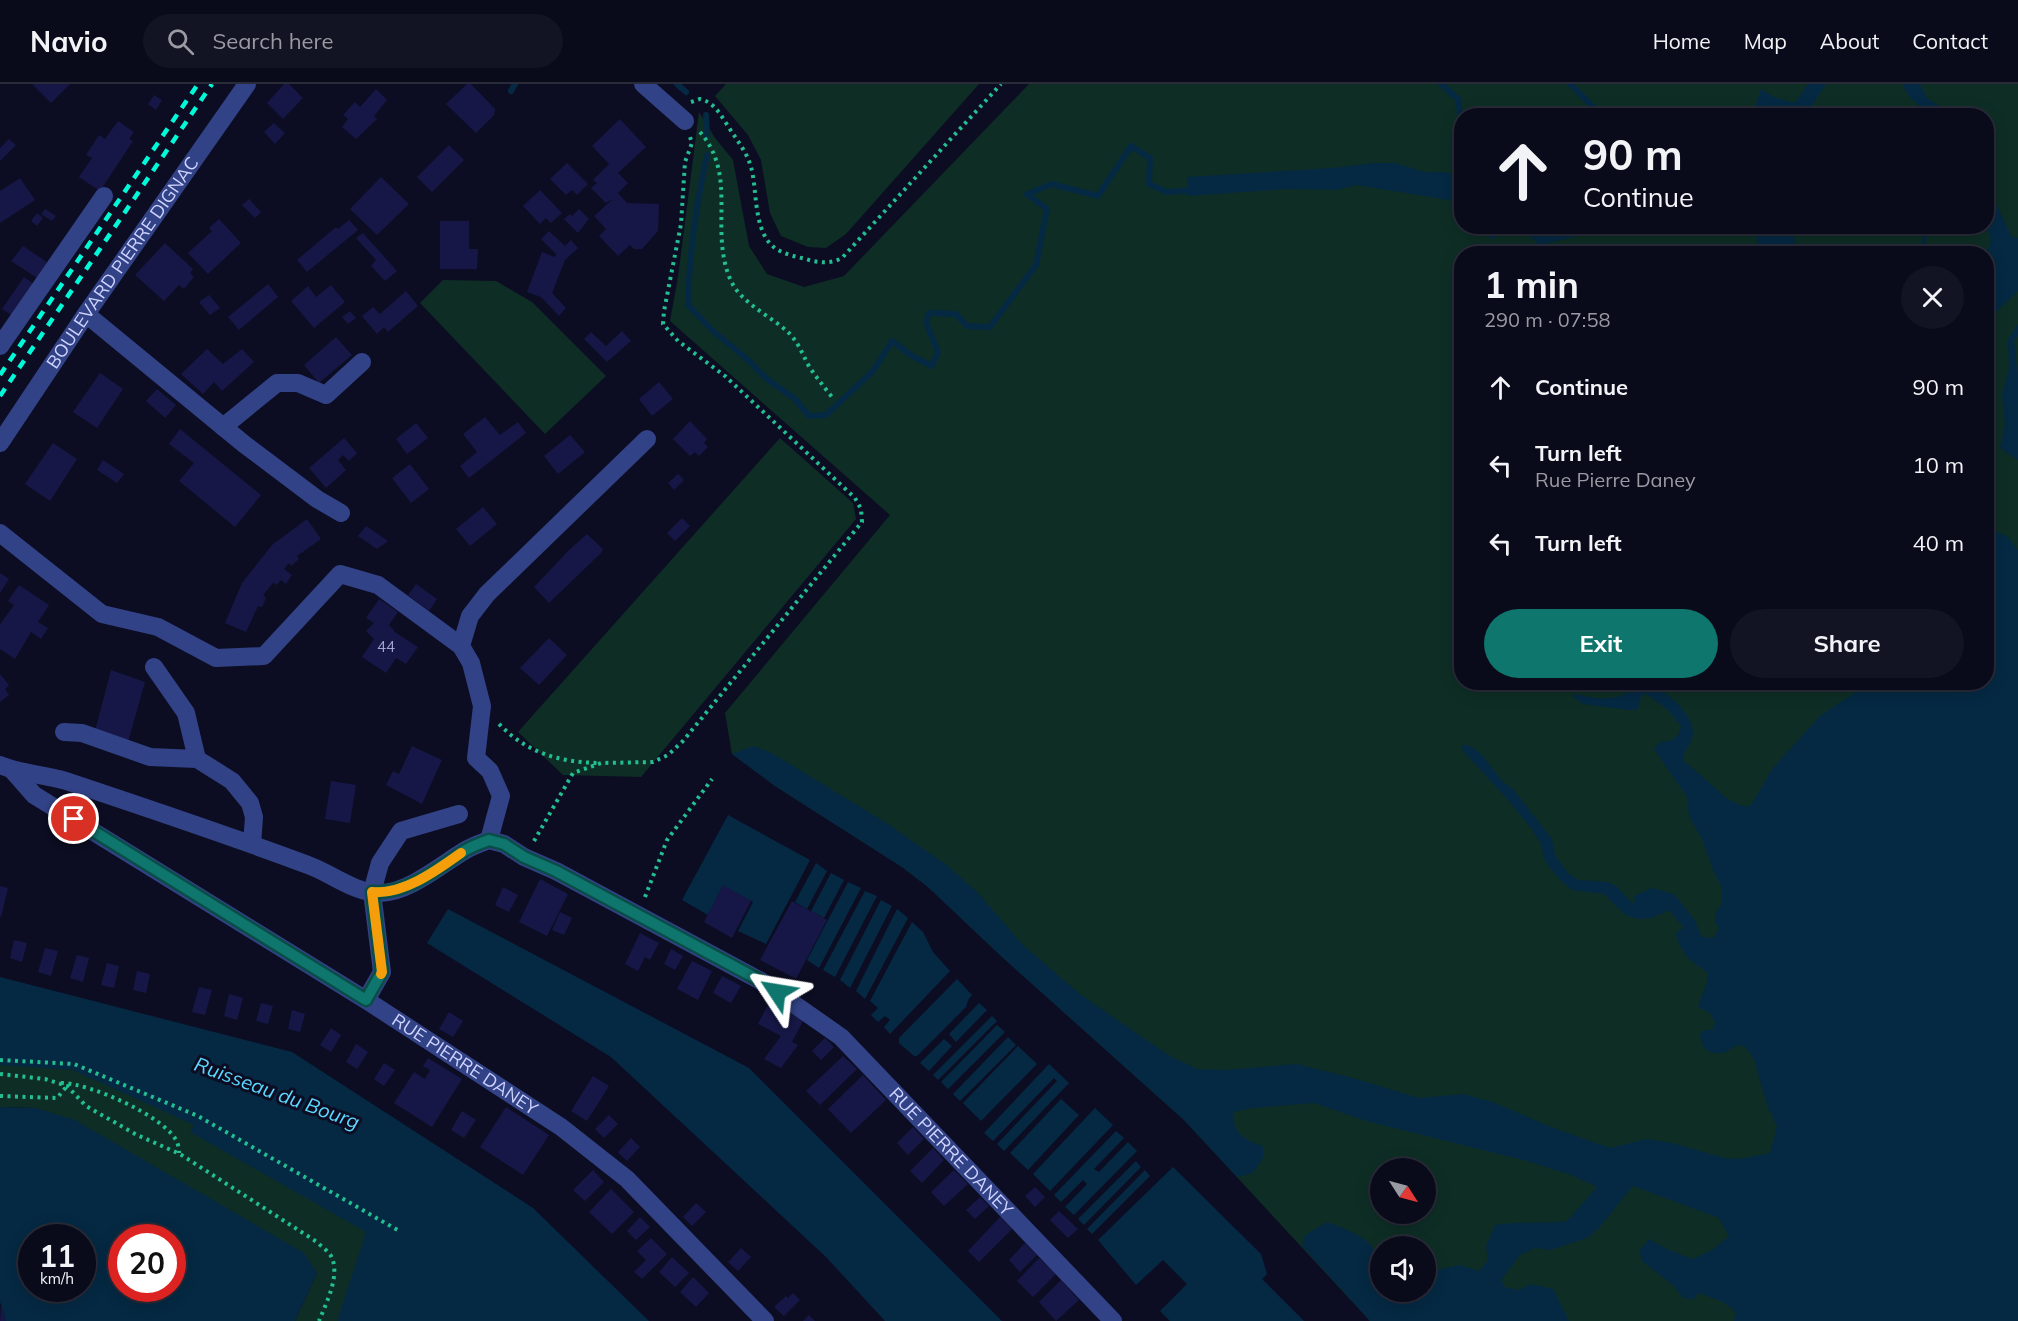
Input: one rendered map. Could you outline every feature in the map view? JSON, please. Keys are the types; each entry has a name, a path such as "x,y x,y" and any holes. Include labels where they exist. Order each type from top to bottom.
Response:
{"street":[{"name":"BOULEVARD PIERRE DIGNAC","path":"0,443 86,314 247,84"},
{"path":"643,84 684,121"},
{"path":"0,346 104,196"},
{"path":"86,314 223,427 317,499 341,513"},
{"path":"223,427 277,383 298,383 326,394 362,362"},
{"path":"461,646 470,616 487,594 647,439"},
{"path":"0,533 102,614 158,627 216,658 264,656 339,574 378,585 461,646 471,663 482,706 476,758 490,771 501,796 489,840"},
{"path":"154,667 186,713 197,759"},
{"path":"64,732 82,733 150,757 197,759 232,780 250,804 254,817 252,844"},
{"name":"RUE PIERRE DANEY","path":"7,768 61,780 252,844 313,867 357,888 372,892 381,893 404,887 465,850 489,840 504,844 524,857 556,871 761,981 840,1037 1113,1321"},
{"name":"RUE PIERRE DANEY","path":"7,768 34,795 366,1000 561,1127 627,1179 765,1321"},
{"path":"366,1000 382,972 372,892 380,863 401,831 459,814"}],"path":[{"path":"482,706 524,746 560,759 580,763 653,762 668,755 706,714 862,522 861,508 855,498 725,376 678,341 663,324 681,224 685,162 692,143 684,121 690,103 700,99 713,105 746,153 752,168 757,212 770,243 778,251 830,263 842,258 1001,84"},
{"path":"684,121 698,130 705,138 718,163 723,186 720,223 722,242 732,282 740,294 789,333 799,345 817,379 832,397"},
{"path":"524,857 573,773 602,763"},
{"path":"639,915 667,840 712,779"},
{"path":"0,1060 74,1064 198,1116 401,1232"},
{"path":"0,1074 45,1079 67,1086 86,1106 137,1135 180,1154 317,1242 326,1250 334,1265 333,1279 319,1321"},
{"path":"58,1083 74,1083 106,1094 153,1118 177,1141 180,1154"},
{"path":"0,1096 57,1098 67,1086"}],"green space":[{"path":"726,84 979,84 846,234 826,248 808,247 781,236 770,213 761,160 748,135 715,96"},
{"path":"1029,84 2018,84 2018,1321 1370,1321 1184,1120 1001,956 928,887 902,867 775,786 732,754 725,713 890,515 670,321 678,277 699,112 715,138 733,160 749,246 767,274 804,287 844,276"},
{"path":"443,280 496,281 532,302 606,376 545,434 420,303"},
{"path":"780,438 853,503 856,519 641,777 563,775 518,732"},
{"path":"0,1047 98,1055 557,1321 295,1321 317,1273 36,1108 0,1107"}],"water":[{"path":"1808,84 1826,84 1811,108 1755,108 1761,89 1774,97 1795,103"},
{"path":"1902,84 1920,84 1927,98 1942,108 1922,108 1909,96"},
{"path":"1395,163 1424,172 1454,174 1454,201 1356,185 1337,190 1286,189 1188,196 1187,177"},
{"path":"1994,203 2012,237 2018,238 2018,291 1994,316 1994,246 1990,246 1989,234 1994,234"},
{"path":"1490,234 1501,234 1497,237 1490,239"},
{"path":"1527,234 1587,234 1539,245"},
{"path":"1755,234 1794,234 1795,246 1758,246"},
{"path":"1924,234 1928,234 1923,246 1920,246"},
{"path":"2018,324 2018,336 2014,340 2018,378 2018,460 2000,448 2005,424 2002,396 2009,368 2008,339"},
{"path":"1994,531 2008,537 2018,550 2018,1321 1733,1321 1736,1316 1734,1310 1723,1302 1699,1293 1692,1300 1682,1297 1674,1286 1642,1261 1639,1251 1649,1239 1693,1259 1712,1250 1729,1236 1719,1218 1633,1186 1589,1237 1551,1250 1535,1248 1520,1255 1501,1280 1505,1287 1519,1290 1531,1284 1553,1289 1569,1321 1370,1321 1302,1246 1305,1235 1327,1222 1354,1233 1370,1245 1370,1302 1436,1302 1436,1270 1459,1265 1479,1271 1488,1260 1486,1246 1495,1225 1567,1221 1597,1187 1571,1175 1527,1161 1366,1121 1314,1103 1252,1108 1233,1112 1235,1125 1241,1135 1263,1146 1263,1158 1253,1173 1237,1177 1184,1120 1001,956 928,887 902,867 775,786 732,754 753,746 772,753 888,824 948,866 979,894 1023,945 1081,995 1170,1056 1197,1069 1226,1070 1296,1064 1419,1098 1463,1094 1493,1102 1551,1127 1610,1148 1647,1139 1672,1143 1724,1158 1740,1159 1770,1153 1777,1127 1766,1102 1754,1059 1745,1047 1736,1045 1725,1052 1713,1053 1708,1051 1701,1042 1700,1034 1704,1030 1712,1030 1715,1023 1710,1013 1698,1007 1708,973 1692,962 1682,949 1676,935 1677,931 1682,930 1683,927 1669,910 1652,918 1638,919 1625,915 1604,894 1572,890 1561,881 1544,859 1541,844 1531,828 1461,746 1472,747 1481,754 1503,782 1513,789 1552,839 1555,855 1568,873 1579,880 1608,882 1616,886 1632,903 1635,902 1634,896 1652,888 1674,894 1694,919 1702,937 1714,938 1719,928 1715,922 1715,914 1721,905 1722,888 1702,839 1689,816 1687,797 1654,749 1662,741 1675,738 1681,726 1667,709 1646,694 1642,695 1637,710 1629,710 1583,704 1573,697 1574,694 1608,698 1623,695 1632,690 1659,690 1667,694 1683,709 1692,727 1693,735 1683,760 1729,800 1745,807 1751,805 1773,768 1820,716 1859,690 1994,690"},
{"path":"728,815 810,860 766,944 738,931 753,902 723,886 708,915 682,900"},
{"path":"816,863 827,871 807,909 795,902"},
{"path":"831,873 844,880 824,918 811,911"},
{"path":"848,882 861,888 819,968 807,960"},
{"path":"865,891 877,896 835,977 823,970"},
{"path":"881,900 892,906 850,988 840,980"},
{"path":"448,909 749,1068 1002,1321 885,1321 826,1257 611,1057 427,943"},
{"path":"897,909 908,918 865,999 856,991"},
{"path":"912,922 923,932 933,952 950,971 890,1034 884,1027 890,1020 885,1016 878,1022 871,1015 878,1008 870,1001"},
{"name":"Ruisseau du Bourg","path":"0,977 292,1052 533,1208 649,1321 337,1321 366,1232 190,1132 194,1125 73,1070 0,1065"},
{"path":"957,979 972,995 966,1007 917,1056 914,1056 899,1043 899,1038"},
{"path":"979,1003 987,1010 956,1042 949,1034"},
{"path":"992,1016 997,1021 938,1080 933,1075"},
{"path":"997,1025 1005,1032 948,1089 941,1082"},
{"path":"1008,1037 1016,1045 960,1101 953,1094"},
{"path":"944,1039 952,1046 929,1071 920,1063"},
{"path":"1018,1046 1037,1064 981,1121 963,1103"},
{"path":"1049,1064 1069,1083 1004,1151 997,1144 1057,1081 1054,1078 993,1141 984,1133"},
{"path":"1061,1099 1079,1115 1028,1170 1010,1153"},
{"path":"0,1107 36,1108 75,1120 304,1253 317,1273 295,1321 6,1321 0,1302"},
{"path":"1095,1108 1113,1125 1050,1191 1033,1174"},
{"path":"1116,1131 1124,1138 1094,1169 1099,1172 1128,1142 1137,1151 1074,1215 1065,1207 1087,1184 1083,1180 1061,1202 1054,1195"},
{"path":"1136,1161 1141,1167 1084,1225 1078,1219"},
{"path":"1173,1167 1261,1254 1267,1274 1262,1279 1304,1321 1170,1321 1160,1311 1187,1284 1163,1260 1136,1285 1098,1240"},
{"path":"1145,1170 1150,1176 1092,1234 1087,1229"}],"building":[{"path":"32,84 70,84 51,103"},
{"path":"284,84 289,84 303,98 283,119 267,103"},
{"path":"467,84 471,84 495,109 494,115 476,133 446,104"},
{"path":"376,89 387,100 374,116 377,119 356,139 342,127 348,119 343,115 355,102 360,107"},
{"path":"154,95 162,100 156,110 148,104"},
{"path":"620,119 646,147 618,173 628,183 618,193 627,203 659,204 658,231 642,249 634,249 630,245 618,256 599,236 606,229 594,216 613,199 606,203 591,188 597,183 593,180 609,164 592,146"},
{"path":"118,121 134,132 129,139 133,141 100,191 79,177 92,158 86,155 99,135 105,139"},
{"path":"274,123 285,133 275,144 264,132"},
{"path":"9,139 16,145 0,161 0,148"},
{"path":"449,145 464,160 432,192 417,177"},
{"path":"567,163 588,184 577,195 572,190 566,195 550,179"},
{"path":"381,177 409,204 377,235 350,209"},
{"path":"20,178 35,200 0,223 0,191"},
{"path":"540,190 562,213 551,223 546,218 540,224 523,206"},
{"path":"249,199 261,212 255,218 242,205"},
{"path":"45,209 56,216 52,221 41,214"},
{"path":"579,209 589,219 578,233 564,219 570,214 572,216"},
{"path":"37,213 43,218 37,226 31,221"},
{"path":"219,219 241,243 208,274 188,253 212,231 209,228"},
{"path":"349,220 358,230 307,272 297,260 336,227 338,229"},
{"path":"440,221 469,221 469,249 478,249 477,269 440,269"},
{"path":"549,231 565,246 571,240 578,248 565,260 552,293 566,308 559,316 541,297 527,292 542,252 555,257 556,254 541,239"},
{"path":"363,233 397,271 385,281 371,266 376,260 356,238"},
{"path":"165,243 193,269 190,273 194,277 184,289 179,285 164,301 135,275"},
{"path":"23,246 47,262 37,278 11,261"},
{"path":"24,277 35,285 13,316 2,309"},
{"path":"268,284 278,297 239,330 228,317"},
{"path":"331,285 345,302 314,328 291,301 308,286 316,297"},
{"path":"406,291 418,306 388,332 384,327 377,334 362,316 373,307 380,314"},
{"path":"209,295 220,308 210,315 199,302"},
{"path":"350,311 356,318 348,324 342,317"},
{"path":"622,331 631,341 607,362 584,339 591,332 606,346"},
{"path":"336,337 352,355 319,383 304,365"},
{"path":"207,349 223,364 242,349 254,362 222,391 214,382 203,394 181,374"},
{"path":"100,373 123,389 97,428 73,412"},
{"path":"659,382 673,399 652,416 639,399"},
{"path":"157,389 176,405 165,418 146,401"},
{"path":"485,417 500,435 518,422 526,433 469,478 460,466 477,452 463,434"},
{"path":"690,421 707,439 704,443 708,447 699,456 695,452 690,456 673,439"},
{"path":"416,423 428,438 407,454 396,439"},
{"path":"180,429 261,495 235,527 179,481 194,463 169,444"},
{"path":"570,435 585,452 558,474 544,456"},
{"path":"344,438 357,453 349,461 343,455 338,460 346,470 326,488 309,468"},
{"path":"53,443 77,459 50,501 25,484"},
{"path":"103,460 124,474 117,483 97,470"},
{"path":"410,464 429,489 411,503 392,478"},
{"path":"678,474 684,480 674,490 668,483"},
{"path":"483,507 497,524 470,546 456,529"},
{"path":"682,518 690,526 675,541 667,533"},
{"path":"307,519 321,539 297,556 299,559 291,566 289,563 284,569 292,575 286,584 281,580 277,585 273,583 263,595 266,598 262,607 258,606 246,632 225,623 242,583 272,545"},
{"path":"366,526 388,541 377,549 358,536"},
{"path":"587,534 603,549 601,553 549,603 534,587"},
{"path":"0,573 9,579 0,593"},
{"path":"416,584 437,599 429,611 408,595"},
{"path":"19,585 49,605 38,622 48,628 41,639 31,632 15,659 0,649 0,624 14,605 8,601"},
{"path":"379,599 398,612 389,625 396,633 418,647 406,664 396,658 386,673 362,657 374,639 366,631 374,623 366,618"},
{"path":"549,638 567,655 539,685 520,668"},
{"path":"111,670 145,682 128,742 95,731"},
{"path":"0,674 9,685 5,689 9,695 0,702"},
{"path":"412,746 442,760 422,804 386,785 393,771 399,774"},
{"path":"331,781 356,785 350,823 325,819"},
{"path":"540,879 568,894 547,936 519,922"},
{"path":"723,885 751,901 732,938 704,922"},
{"path":"0,886 8,888 1,917 0,917"},
{"path":"503,887 518,895 509,912 495,905"},
{"path":"792,901 827,920 796,979 760,960"},
{"path":"560,912 572,918 564,935 552,930"},
{"path":"640,933 659,943 650,960 645,957 638,971 625,964"},
{"path":"14,940 27,943 22,962 10,958"},
{"path":"45,948 58,951 51,976 38,972"},
{"path":"671,949 683,956 675,970 664,964"},
{"path":"77,955 89,958 83,982 70,978"},
{"path":"692,961 712,971 698,1000 677,989"},
{"path":"107,963 119,966 114,988 101,985"},
{"path":"137,971 150,974 146,993 133,990"},
{"path":"722,976 741,986 731,1003 713,993"},
{"path":"199,987 212,990 205,1015 192,1012"},
{"path":"229,994 243,998 237,1020 224,1016"},
{"path":"770,1001 804,1019 792,1042 798,1045 781,1068 764,1059 781,1036 758,1024"},
{"path":"261,1003 273,1006 268,1024 256,1021"},
{"path":"292,1010 305,1014 300,1032 288,1029"},
{"path":"449,1012 463,1021 453,1037 439,1029"},
{"path":"331,1028 341,1035 331,1052 320,1045"},
{"path":"825,1038 834,1047 821,1060 812,1051"},
{"path":"356,1044 368,1052 357,1069 346,1062"},
{"path":"843,1056 857,1069 820,1105 806,1091"},
{"path":"428,1058 462,1079 432,1127 394,1103 414,1072 425,1079 430,1070 423,1066"},
{"path":"384,1063 395,1070 384,1086 374,1079"},
{"path":"863,1075 886,1100 851,1133 828,1109"},
{"path":"593,1076 609,1086 587,1121 571,1111"},
{"path":"506,1107 549,1135 523,1175 480,1147"},
{"path":"462,1111 476,1120 464,1138 451,1130"},
{"path":"609,1115 618,1124 604,1138 595,1129"},
{"path":"913,1127 924,1139 908,1155 897,1143"},
{"path":"631,1138 640,1147 627,1161 618,1152"},
{"path":"933,1148 944,1160 922,1183 910,1171"},
{"path":"593,1170 604,1182 585,1201 573,1190"},
{"path":"954,1170 968,1184 944,1206 931,1192"},
{"path":"1035,1187 1045,1197 1035,1207 1025,1196"},
{"path":"611,1189 634,1212 612,1234 589,1212"},
{"path":"980,1197 989,1206 975,1219 966,1210"},
{"path":"696,1203 706,1212 692,1226 683,1217"},
{"path":"1059,1211 1078,1229 1068,1238 1050,1220"},
{"path":"640,1217 650,1227 636,1240 627,1231"},
{"path":"1000,1217 1012,1229 979,1262 968,1251"},
{"path":"651,1238 667,1254 642,1279 634,1272 646,1260 637,1251"},
{"path":"1025,1243 1037,1255 1020,1272 1009,1260"},
{"path":"741,1248 751,1257 738,1271 728,1262"},
{"path":"672,1257 689,1273 675,1287 659,1272"},
{"path":"1039,1258 1056,1274 1033,1297 1017,1281"},
{"path":"693,1277 709,1293 696,1307 680,1292"},
{"path":"1061,1280 1079,1300 1056,1321 1039,1302"},
{"path":"793,1293 800,1300 784,1316 774,1307"},
{"path":"1,1304 6,1321 0,1321"},
{"path":"809,1315 815,1321 803,1321"}],"waterway":[{"path":"511,91 515,84"},
{"path":"677,84 686,92"},
{"path":"1441,84 1458,99 1459,108"},
{"path":"1570,84 1594,108"},
{"path":"706,115 707,135"},
{"path":"707,155 694,229 688,305 714,332 767,379 795,399 809,416 826,415 873,371 892,341 912,356 932,366 938,352 926,322 929,313 956,314 967,326 990,327 1036,265 1047,209 1027,194 1052,184 1098,196 1131,146 1150,158 1149,184 1167,192 1193,190"}],"railway":[{"path":"0,375 198,84"},
{"path":"0,396 212,84"}],"slow traffic":[{"path":"381,974 372,892 381,893 404,887 461,853"}],"route":[{"path":"74,819 366,1000 382,972 372,892 381,893 404,887 465,850 489,840 504,844 524,857 577,882 761,981 777,992"}]}
